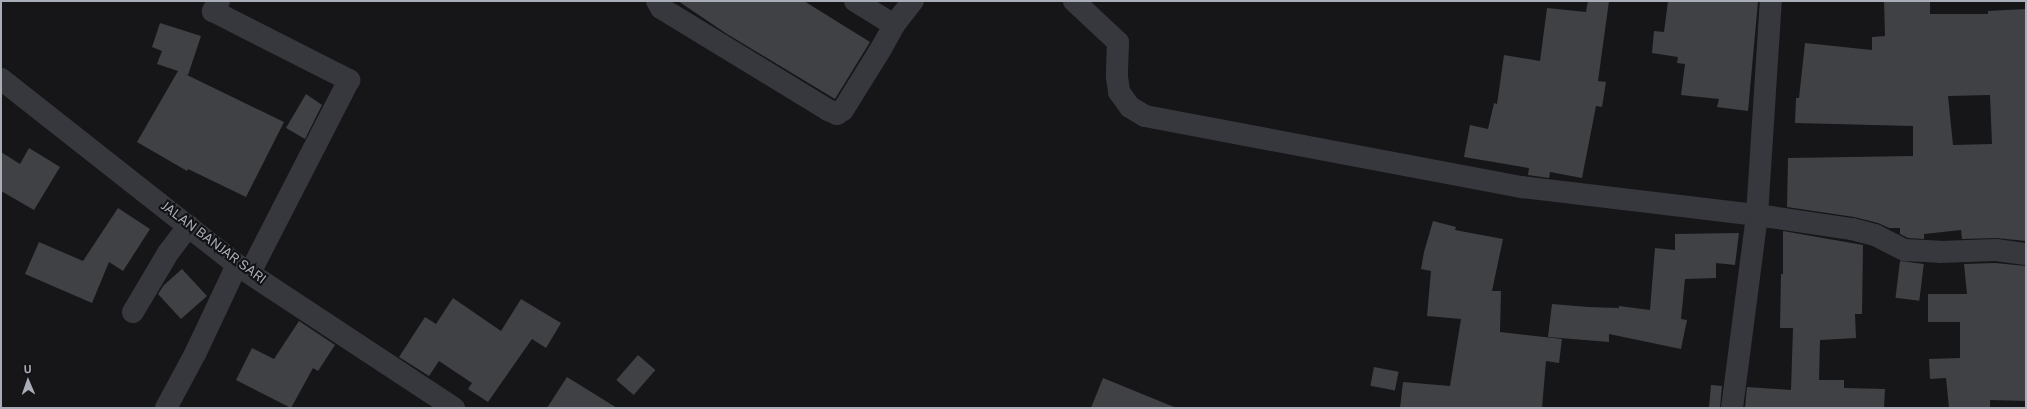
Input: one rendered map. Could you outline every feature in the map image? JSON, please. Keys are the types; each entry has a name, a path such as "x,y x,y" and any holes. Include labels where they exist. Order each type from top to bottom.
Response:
{"street":[{"path":"166,408 196,352 350,80 214,11 218,1"},
{"path":"657,1 661,8 828,110 837,114 843,110 894,25 913,1"},
{"path":"855,1 894,25"},
{"path":"1074,1 1118,42 1117,77 1119,92 1130,107 1145,116 1522,186 1757,215 1852,229 1875,235 1905,250 1940,252 1996,250 2026,254"},
{"path":"1732,408 1757,215 1770,1"},
{"name":"JALAN BANJAR SARI","path":"1,79 243,269 454,408"},
{"path":"133,312 168,253 188,226"}],"building":[{"path":"678,1 804,1 870,42 835,99 727,34"},
{"path":"1588,1 1609,1 1598,81 1606,82 1602,107 1596,106 1582,178 1550,172 1549,178 1528,175 1529,168 1464,157 1470,125 1488,129 1494,103 1497,104 1504,55 1540,61 1547,8 1586,12"},
{"path":"1668,1 1758,1 1748,111 1717,107 1719,99 1681,95 1685,64 1677,63 1678,57 1652,53 1654,31 1664,32"},
{"path":"1884,1 1930,1 1930,14 1988,14 1988,11 2026,9 2026,241 1996,238 1962,239 1961,230 1924,234 1924,239 1908,238 1900,234 1900,228 1889,228 1878,223 1854,217 1787,207 1788,158 1913,156 1913,126 1795,123 1796,98 1799,98 1805,43 1872,50 1872,37 1885,36","holes":["1990,95 1992,144 1953,145 1948,96"]},
{"path":"160,23 201,36 188,75 185,74 284,122 246,197 188,169 187,171 137,142 178,71 157,64 162,51 152,47"},
{"path":"306,94 322,105 305,139 286,128"},
{"path":"29,148 60,167 34,210 1,191 1,152 20,164"},
{"path":"118,208 150,229 123,271 109,262 92,303 25,274 39,242 83,261"},
{"path":"1433,221 1456,227 1455,230 1503,239 1492,291 1501,291 1500,332 1562,339 1559,363 1546,361 1542,408 1400,408 1403,382 1450,386 1461,319 1427,316 1431,271 1421,269 1424,252"},
{"path":"1783,231 1863,245 1862,314 1855,314 1856,338 1820,340 1819,380 1844,380 1844,388 1885,389 1884,408 1745,408 1747,387 1791,390 1793,328 1780,328 1781,274 1783,274"},
{"path":"1739,233 1735,265 1716,263 1716,278 1685,279 1681,319 1687,320 1681,349 1609,334 1609,342 1548,337 1552,304 1619,308 1619,306 1650,310 1655,248 1675,250 1675,234"},
{"path":"1900,261 1924,264 1919,301 1895,298"},
{"path":"1995,263 2026,266 2026,401 1990,400 1990,408 1949,408 1946,378 1930,379 1929,359 1960,358 1960,322 1928,322 1928,294 1967,294 1964,264"},
{"path":"182,269 207,296 181,319 158,294 164,285"},
{"path":"453,298 501,331 521,299 561,323 546,348 532,339 488,402 468,389 472,383 439,361 429,376 399,357 425,317 436,324"},
{"path":"299,321 335,345 318,371 313,368 291,408 236,380 252,348 274,359"},
{"path":"638,355 655,370 634,395 616,380"},
{"path":"1374,367 1399,372 1395,390 1370,386"},
{"path":"567,377 617,408 547,408"},
{"path":"1103,378 1174,407 1174,408 1091,408"},
{"path":"1711,385 1722,386 1720,408 1709,408"}]}
